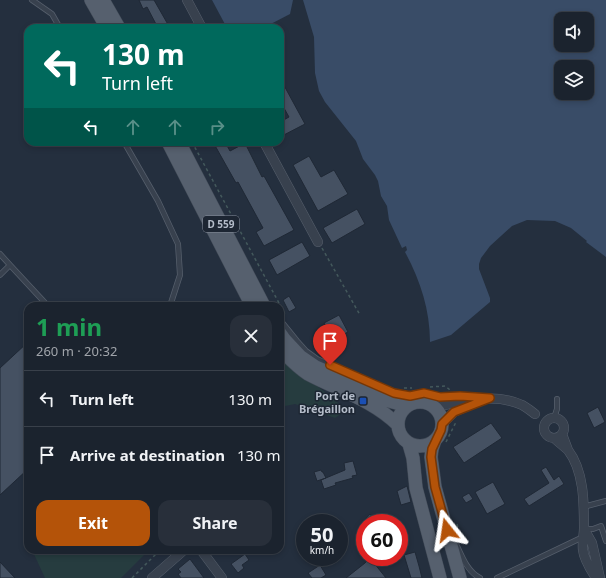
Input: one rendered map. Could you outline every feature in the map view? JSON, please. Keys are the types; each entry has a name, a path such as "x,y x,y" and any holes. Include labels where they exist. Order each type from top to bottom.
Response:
{"main road":[{"path":"91,0 105,24"},
{"path":"103,0 116,24"},
{"name":"D 559","path":"170,146 250,302"},
{"name":"D 559","path":"181,146 262,302"},
{"path":"284,339 300,356 316,367 347,380 382,399 408,406"},
{"path":"284,353 307,373 363,401 393,420 398,425"},
{"path":"440,443 423,446 409,444 401,436 398,425 400,414 408,406 418,402 429,404 434,407 441,418 442,424 440,443 432,449 431,457 434,479 451,526 460,578"},
{"path":"409,444 413,458 416,488 440,578"}],"street":[{"path":"187,0 200,24"},
{"path":"266,146 318,242"},
{"path":"442,424 454,412 490,398"},
{"path":"434,407 490,398 505,400 523,405 534,414 549,421 557,419 562,422 564,428 559,436 552,438 546,435 549,421"},
{"path":"559,436 574,459 582,482 584,533 583,552 596,578"},
{"path":"584,533 592,543 600,578"},
{"path":"152,578 179,554"},
{"path":"204,554 222,578"}],"lane":[{"path":"32,0 52,14 58,24"},
{"path":"126,146 158,201 178,244 180,275 171,302"},
{"path":"224,230 257,279"},
{"path":"0,254 44,302"},
{"path":"0,275 10,265"},
{"path":"284,325 306,351 317,359 382,389 410,396 424,393 440,397 460,396 490,398"},
{"path":"549,421 557,409 557,399"},
{"path":"583,506 606,501"},
{"path":"451,526 462,558 475,576 480,578"},
{"path":"497,578 584,533 601,526 606,540"}],"path":[{"path":"194,146 278,302"},
{"path":"318,242 360,315"},
{"path":"284,312 287,318"},
{"path":"425,387 445,386 449,389 450,393"},
{"path":"401,388 412,388"},
{"path":"440,443 454,427 457,418"},
{"path":"451,526 462,541"},
{"path":"132,578 156,554"}],"green space":[{"path":"284,359 347,410 335,418 295,404 284,406"},
{"path":"34,554 145,554 121,578 45,578"}],"water":[{"path":"212,0 293,0 290,14 271,24 225,24"},
{"path":"303,0 606,0 606,257 586,242 587,241 571,228 555,221 527,220 512,226 490,246 481,258 479,264 479,269 490,298 490,302 451,335 430,342 430,330 426,306 420,284 405,252 407,250 406,246 402,248 389,220 387,206 381,196 378,181 375,175 363,159 356,141 325,102 319,91 315,73 314,37"}],"building":[{"path":"139,0 154,0 168,24 156,24 147,7 143,9"},
{"path":"284,85 305,124 284,135 284,120 289,117 284,108"},
{"path":"215,146 227,146 230,151 239,146 246,146 262,177 264,176 294,230 264,246 256,232 263,228 238,182 236,183"},
{"path":"309,156 321,177 334,170 348,194 318,211 293,165"},
{"path":"357,209 365,224 332,243 323,228"},
{"path":"302,242 310,256 277,275 269,260"},
{"path":"289,296 296,308 289,312 283,300"},
{"path":"339,315 348,332 333,340 324,323"},
{"path":"24,346 24,473 0,495 0,368"},
{"path":"598,407 605,422 594,428 587,413"},
{"path":"491,423 502,438 464,463 453,447"},
{"path":"353,461 357,475 352,476 353,478 335,483 336,485 324,489 321,480 345,470 344,463"},
{"path":"546,467 554,480 559,476 564,484 529,506 524,499 549,483 541,470"},
{"path":"321,470 326,478 317,481 314,472"},
{"path":"493,482 505,504 487,514 475,492"},
{"path":"407,486 411,502 401,505 397,491"},
{"path":"469,493 473,499 466,503 462,497"},
{"path":"415,552 422,578 411,578 407,566 408,554"},
{"path":"245,554 249,560 242,565 244,568 238,573 231,564"},
{"path":"190,559 204,578 181,578 178,574 181,572 178,569"},
{"path":"0,562 15,578 0,578"},
{"path":"321,566 326,575 321,578 312,578 308,573"},
{"path":"361,566 376,566 386,578 346,578"}],"place":[{"name":"Port de Brégaillon","path":"363,401"}],"route":[{"path":"330,365 382,389 403,395 410,396 418,393 424,393 440,397 460,396 490,398 454,412 442,424 439,436 435,440 432,449 431,457 435,487 447,530"}]}
